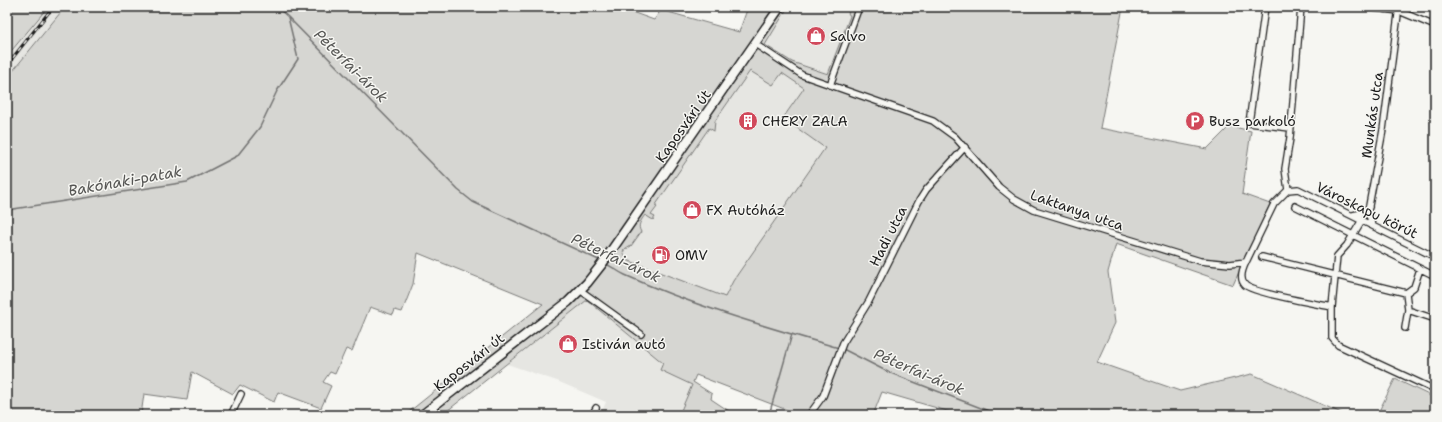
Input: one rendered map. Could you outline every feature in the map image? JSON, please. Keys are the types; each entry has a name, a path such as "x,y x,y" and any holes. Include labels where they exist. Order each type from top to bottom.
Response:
{"main road":[{"name":"Kaposvári út","path":"426,414 550,316 580,290 604,261 780,7"}],"street":[{"path":"830,85 860,7"},
{"path":"1265,7 1249,123 1290,128"},
{"path":"1300,7 1285,173 1288,190 1274,204 1246,262 1242,274 1243,283 1247,287 1332,307"},
{"path":"1365,7 1399,9 1435,26"},
{"name":"Munkás utca","path":"1372,225 1368,216 1369,207 1384,126 1399,9"},
{"name":"Laktanya utca","path":"755,44 795,72 925,117 950,133 965,147 999,187 1014,199 1034,210 1200,261 1218,264 1246,262"},
{"name":"Hadi utca","path":"809,415 823,396 839,353 869,301 922,197 965,147"},
{"name":"Városkapu körút","path":"1288,190 1298,189 1435,257"},
{"path":"1295,206 1435,276"},
{"path":"1353,215 1362,213 1369,207"},
{"path":"1362,220 1347,245 1338,254 1332,307 1331,335 1336,343 1435,390"},
{"path":"1262,257 1406,293"},
{"path":"1406,293 1414,287 1420,269"},
{"path":"580,290 641,334"},
{"path":"1405,328 1408,310 1406,293"},
{"path":"1408,310 1435,319"},
{"path":"231,415 241,394"},
{"path":"592,415 596,408"}],"shaded area":[{"path":"7,7 48,7 7,56"},
{"path":"48,7 65,7 7,78 7,56"},
{"path":"65,7 618,7 654,20 661,10 739,32 748,7 788,7 765,45 792,62 828,74 850,16 848,13 851,7 1123,7 1100,128 1207,149 1230,126 1251,131 1242,194 1270,204 1233,285 1116,244 1108,272 1115,323 1097,362 1180,391 1252,374 1346,415 961,415 882,392 873,415 800,415 696,375 693,382 712,394 711,399 735,415 679,415 692,385 660,370 663,363 587,300 442,415 405,415 543,304 418,253 413,284 402,312 395,310 393,315 370,307 352,351 346,349 335,374 330,372 323,382 331,386 321,408 278,392 274,402 240,385 233,394 192,372 187,400 144,394 141,415 7,415 7,78","holes":["750,71 773,85 782,73 804,88 783,118 825,148 733,281 725,297 627,260 623,251 631,246 641,232 639,225 642,219 645,215 653,220 655,217 651,215 657,207 655,206 709,128 714,131 715,121"]},
{"path":"788,7 851,7 848,13 850,15 829,74 792,62 765,45"},
{"path":"750,71 782,73 804,88 783,118 825,148 725,298 627,260 623,251 640,230 641,221 645,215 653,219 654,217 651,215 657,207 655,206 709,128 714,131 715,121"},
{"path":"587,300 663,363 660,370 692,385 679,415 610,415 602,411 606,402 557,381 507,364"},
{"path":"1395,379 1435,398 1435,415 1377,415"}],"waterway":[{"name":"Bakónaki-patak","path":"7,210 187,182 237,156 260,127 277,91 298,59 288,17 277,7"},
{"name":"Péterfai-árok","path":"288,17 458,190 473,202 601,261"},
{"name":"Péterfai-árok","path":"606,264 622,274 677,297 758,324 839,348"},
{"path":"769,415 792,334"},
{"name":"Péterfai-árok","path":"843,349 888,372 999,415"}],"railway":[{"path":"7,65 53,7"}],"place":[{"name":"Salvo","path":"816,36"},
{"name":"CHERY ZALA","path":"748,121"},
{"name":"Busz parkoló","path":"1195,121"},
{"name":"FX Autóház","path":"692,210"},
{"name":"OMV","path":"661,255"},
{"name":"Istiván autó","path":"568,344"}]}
